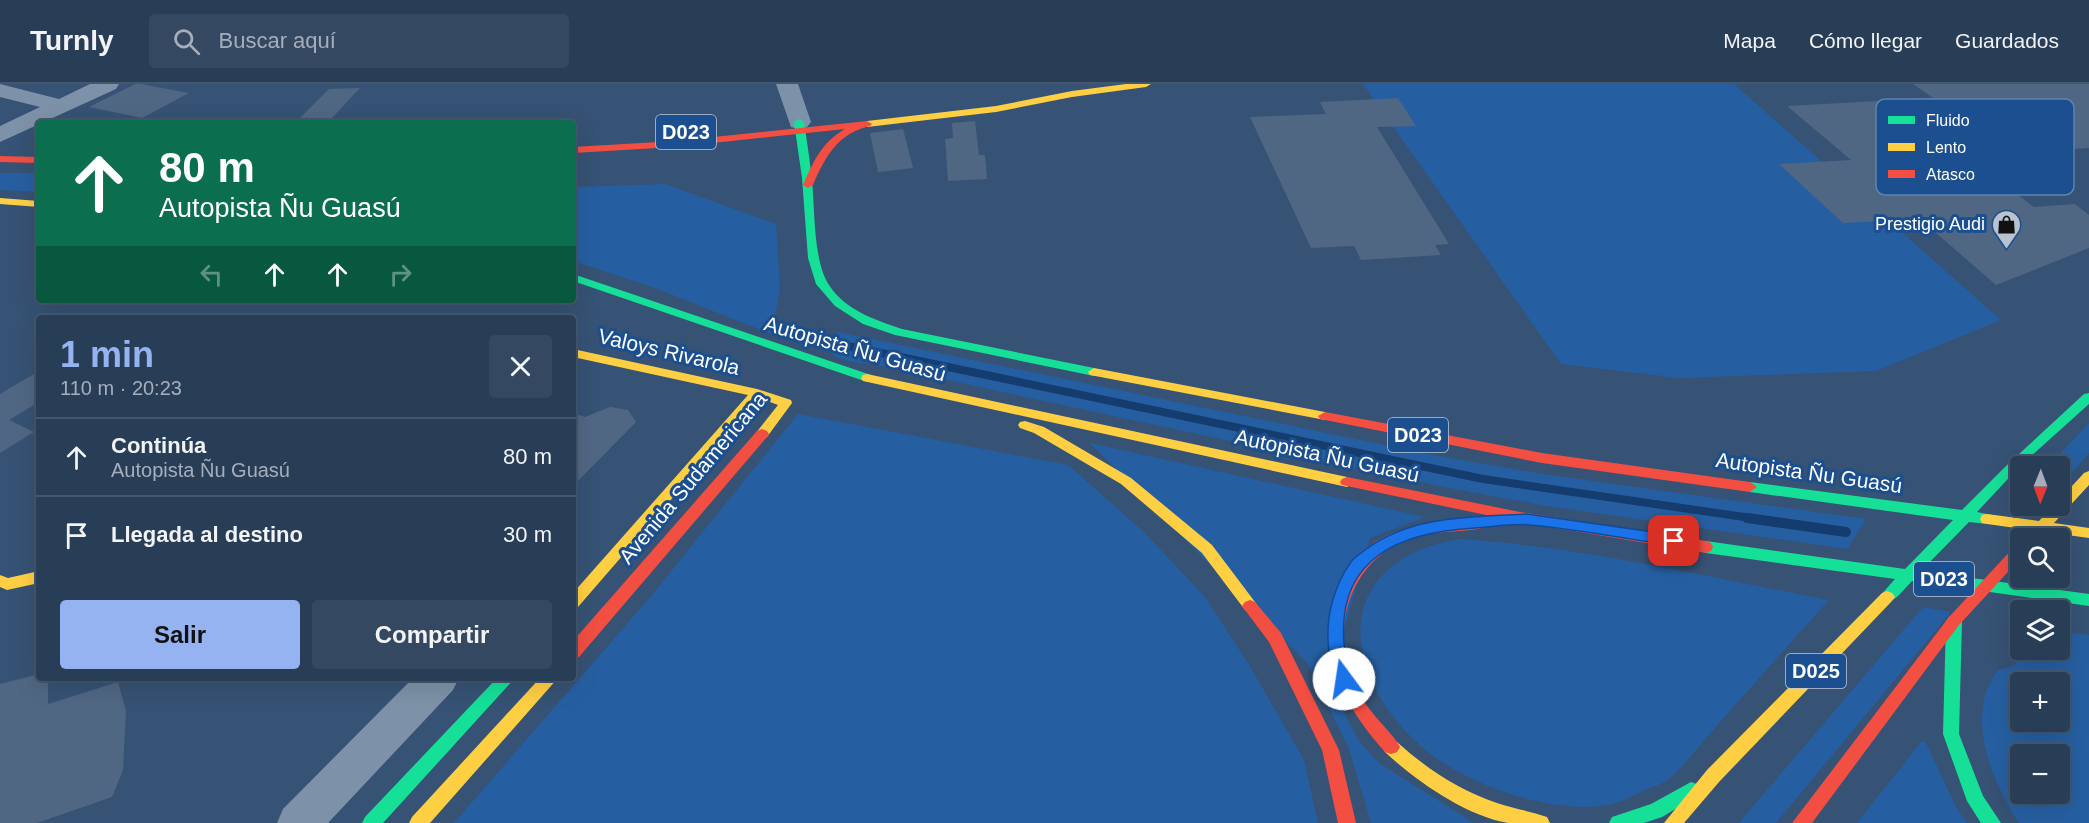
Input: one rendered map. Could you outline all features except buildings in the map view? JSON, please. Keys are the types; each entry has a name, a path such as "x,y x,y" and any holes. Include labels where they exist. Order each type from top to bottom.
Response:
{"main road":[{"path":"800,127 861,125 996,109 1072,94 1146,84"},
{"path":"576,150 675,144 992,99 1072,94"},
{"path":"808,185 819,164 821,152 828,143 839,134 861,125"},
{"name":"D023","path":"576,139 800,127 808,185"},
{"path":"0,145 36,146"},
{"path":"0,159 36,160"},
{"name":"Autopista Ñu Guasú","path":"808,185 814,259 826,293 836,302 868,320 936,340 1542,458 2089,533"},
{"path":"0,201 36,204"},
{"name":"Autopista Ñu Guasú","path":"576,279 614,290 775,350 854,375 944,396 1527,519 2089,600"},
{"name":"Valoys Rivarola","path":"576,353 757,393"},
{"name":"Avenida Sudamericana","path":"576,600 757,393 783,400 785,407 576,649"},
{"path":"944,396 1039,430 1126,481 1206,549 1275,638 1329,750 1347,823"},
{"name":"D025","path":"1673,823 1713,776 2010,470 2089,397"},
{"path":"2040,528 2089,476"},
{"path":"1527,519 1450,524 1414,532 1384,544 1357,564 1344,586 1336,616 1336,645 1344,679 1374,728 1410,765 1458,798 1506,816 1541,823"},
{"path":"1801,823 1954,621 2010,561"},
{"path":"0,581 7,584 36,578"},
{"path":"1954,621 1951,734 1976,801 1992,823"},
{"path":"418,823 505,681"},
{"path":"371,823 546,681"},
{"path":"1618,823 1656,811 1713,776"}],"street":[{"path":"0,135 108,84"},
{"path":"787,84 800,127"},
{"path":"0,90 61,106"},
{"path":"298,823 436,681"}],"shaded area":[{"path":"1363,84 1734,84 2001,320 1876,371 1679,378 1561,364"},
{"path":"0,173 36,173 36,192 0,190"},
{"path":"665,184 776,224 780,291 771,334 655,288 576,262 576,187"},
{"path":"838,332 1433,455 1542,474 1866,519 1847,549 1547,506 1444,487 850,361 837,357 828,349"},
{"path":"798,414 1068,465 1144,532 1205,597 1248,663 1304,760 1318,823 454,823 652,595"},
{"path":"2089,423 2089,453 2070,475 2070,456 2058,456"},
{"path":"1090,443 1425,517 1370,538 1329,684 1359,741 1379,763 1474,823 1371,823 1349,749 1307,663"},
{"path":"1460,539 1599,556 1829,600 1668,780 1619,802 1572,807 1545,803 1492,787 1467,776 1427,751 1398,722 1376,691 1364,658 1361,626 1368,597 1386,571 1417,551"},
{"path":"1923,607 1951,612 1776,823 1739,823"},
{"path":"2070,632 2089,635 2089,823 2019,823 2002,794 1985,746 1982,713 1985,696 1997,670 2012,667 2019,660 2070,660"},
{"path":"1921,742 1925,742 1928,747 1956,807 1967,823 1857,823"}],"waterway":[{"path":"838,344 1483,479 1758,519"},
{"path":"1747,518 1846,532"}],"traffic: fast":[{"path":"799,122 807,178 814,258 822,284 839,304 867,321 899,332 1094,372"},
{"path":"576,278 867,378"},
{"path":"1887,597 2010,470 2089,397"},
{"path":"1750,487 1987,519"},
{"path":"1706,547 2089,600"},
{"path":"1954,621 1951,734 1976,801 1992,823"},
{"path":"371,823 504,681"},
{"path":"1618,823 1656,811 1691,790"}],"traffic: slow":[{"path":"867,124 996,109 1072,94 1146,84"},
{"path":"0,201 36,204"},
{"path":"576,354 757,393 786,403 762,434"},
{"path":"1094,372 1325,416"},
{"path":"867,378 1347,482"},
{"path":"576,600 757,393"},
{"path":"1025,425 1039,430 1126,481 1207,549 1250,606"},
{"path":"2040,528 2089,476"},
{"path":"1987,519 2089,533"},
{"path":"0,581 7,584 36,578"},
{"path":"1673,823 1713,776 1887,597"},
{"path":"418,823 547,681"},
{"path":"1391,747 1424,775 1460,796 1499,812 1541,823"}],"traffic: jam":[{"path":"576,150 675,144 867,124"},
{"path":"808,185 822,155 832,142 861,125"},
{"path":"0,159 36,160"},
{"path":"1325,416 1542,458 1750,487"},
{"path":"576,649 762,434"},
{"path":"1347,482 1520,517 1706,547"},
{"path":"1391,747 1353,698 1338,660 1337,621 1340,602 1347,584 1357,567 1387,542 1423,530 1448,525 1486,522"},
{"path":"1801,823 1954,621 2010,561"},
{"path":"1250,606 1275,638 1330,750 1347,823"}],"place":[{"name":"Prestigio Audi","path":"2006,250"}],"route":[{"path":"1344,679 1336,645 1336,616 1344,586 1357,564 1384,544 1414,532 1450,524 1527,519 1674,541"}]}
